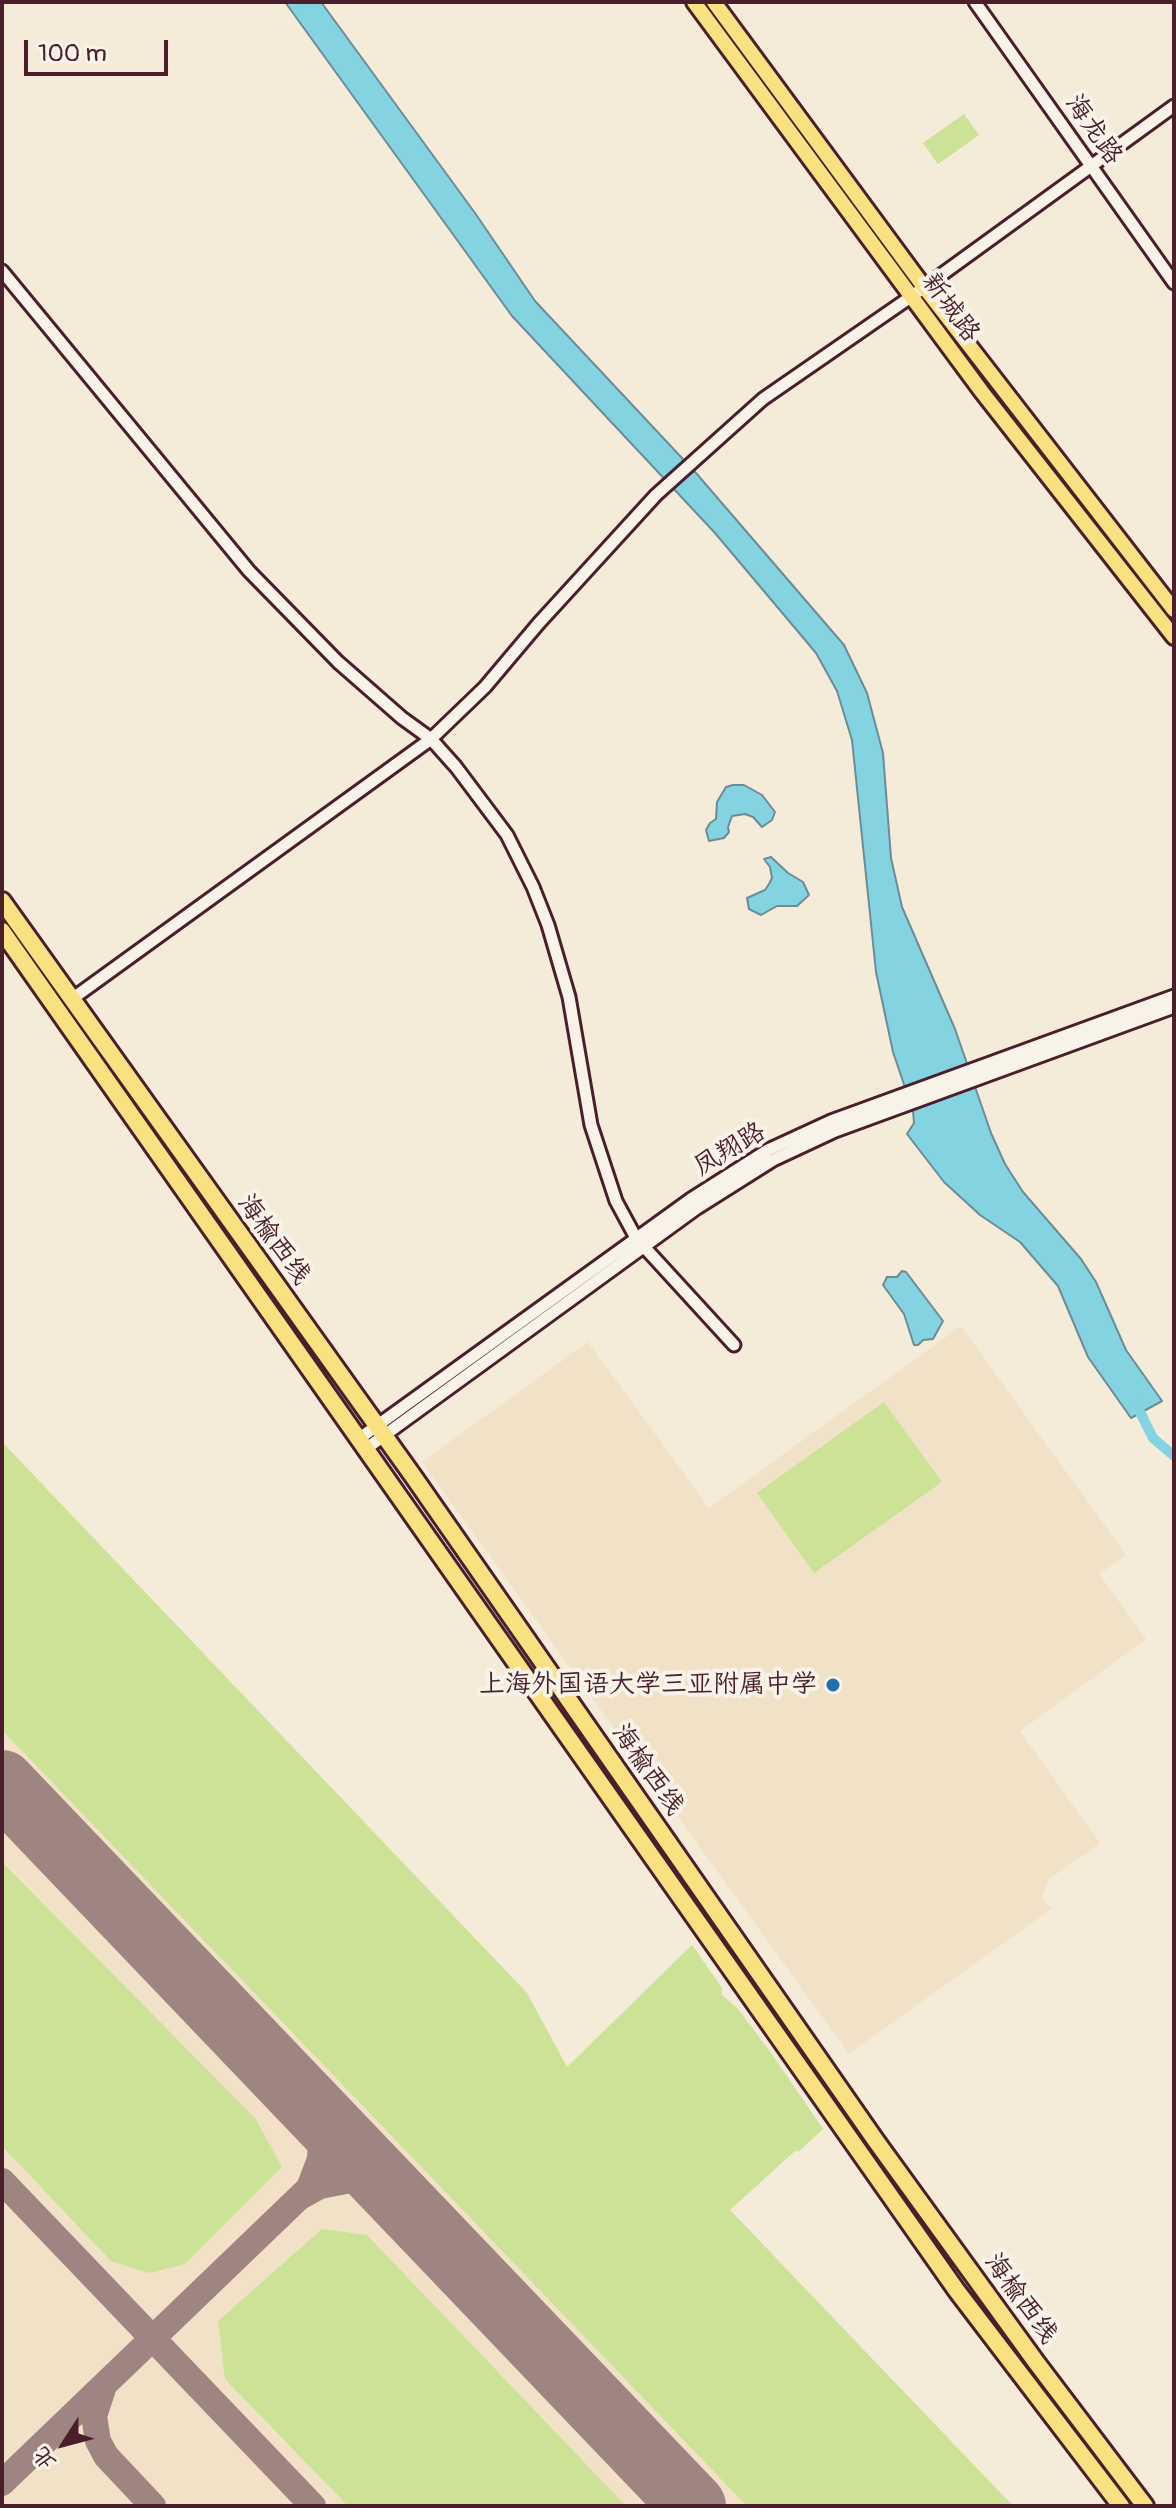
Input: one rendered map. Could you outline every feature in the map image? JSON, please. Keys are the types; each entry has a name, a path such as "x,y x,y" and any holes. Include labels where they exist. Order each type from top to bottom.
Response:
{"highway":[{"name":"海榆西线","path":"2,901 381,1431 876,2141 1027,2350 1145,2506"},
{"name":"海榆西线","path":"2,931 948,2278 1121,2506"}],"main road":[{"name":"新城路","path":"694,2 982,392 1174,637"},
{"name":"新城路","path":"714,2 924,287 1174,610"}],"street":[{"name":"海龙路","path":"975,2 1174,283"},
{"path":"72,999 431,739 485,687 656,495 763,399 912,296 1174,106"},
{"path":"2,271 249,571 338,662 431,739 465,778 507,835 548,925 569,997 591,1125 616,1201 640,1242 734,1345"},
{"name":"凤翔路","path":"976,1074 1174,996"},
{"name":"凤翔路","path":"364,1443 640,1242 773,1160 904,1100 1174,1007"}],"shaded area":[{"name":"上海外国语大学三亚附属中学","path":"961,1326 1126,1555 1099,1574 1146,1639 1020,1731 1100,1843 1048,1880 1042,1897 1051,1909 849,2054 422,1462 588,1342 709,1508"},
{"path":"2,1442 527,1993 567,2067 692,1945 722,1988 722,1995 738,2009 823,2129 730,2210 1013,2506 2,2506"}],"green space":[{"path":"964,114 979,135 938,164 923,143"},
{"path":"884,1402 942,1482 814,1573 757,1493"},
{"path":"2,1442 527,1993 567,2067 692,1945 722,1988 722,1995 738,2009 823,2129 730,2210 1013,2506 747,2506 2,1730"},
{"path":"2,1862 255,2118 282,2167 185,2264 149,2273 111,2261 2,2146"},
{"path":"322,2229 367,2235 626,2506 348,2506 225,2379 218,2321"}],"water":[{"path":"285,2 321,2 475,213 535,301 696,473 844,645 867,693 883,753 891,858 902,907 955,1029 991,1133 1005,1164 1023,1192 1081,1259 1096,1282 1126,1350 1162,1401 1131,1418 1088,1357 1058,1286 1020,1242 980,1215 944,1182 907,1134 914,1123 913,1111 893,1052 876,972 852,740 837,691 816,653 715,533 512,316"},
{"path":"744,785 762,795 775,812 772,820 762,827 753,817 745,814 732,816 729,832 724,838 709,841 706,830 716,819 717,802 726,787"},
{"path":"771,857 803,882 809,895 797,906 777,906 761,915 749,909 747,898 765,890 769,884 772,878 770,867 764,859"},
{"path":"902,1271 906,1272 943,1321 933,1339 923,1340 918,1345 914,1345 904,1314 883,1285 887,1277 897,1277"}],"waterway":[{"path":"1136,1404 1153,1438 1174,1456"}],"taxiway":[{"path":"2,1801 87,1872"},
{"path":"2,2483 309,2188 320,2159 321,2139 316,2119 299,2094"},
{"path":"302,2196 320,2186 351,2180 379,2186 403,2202"},
{"path":"2,2181 313,2506"},
{"path":"103,2389 94,2416 98,2441 106,2456 153,2506"}],"runway":[{"path":"2,1783 693,2506"}],"place":[{"name":"上海外国语大学三亚附属中学","path":"833,1685"}]}
